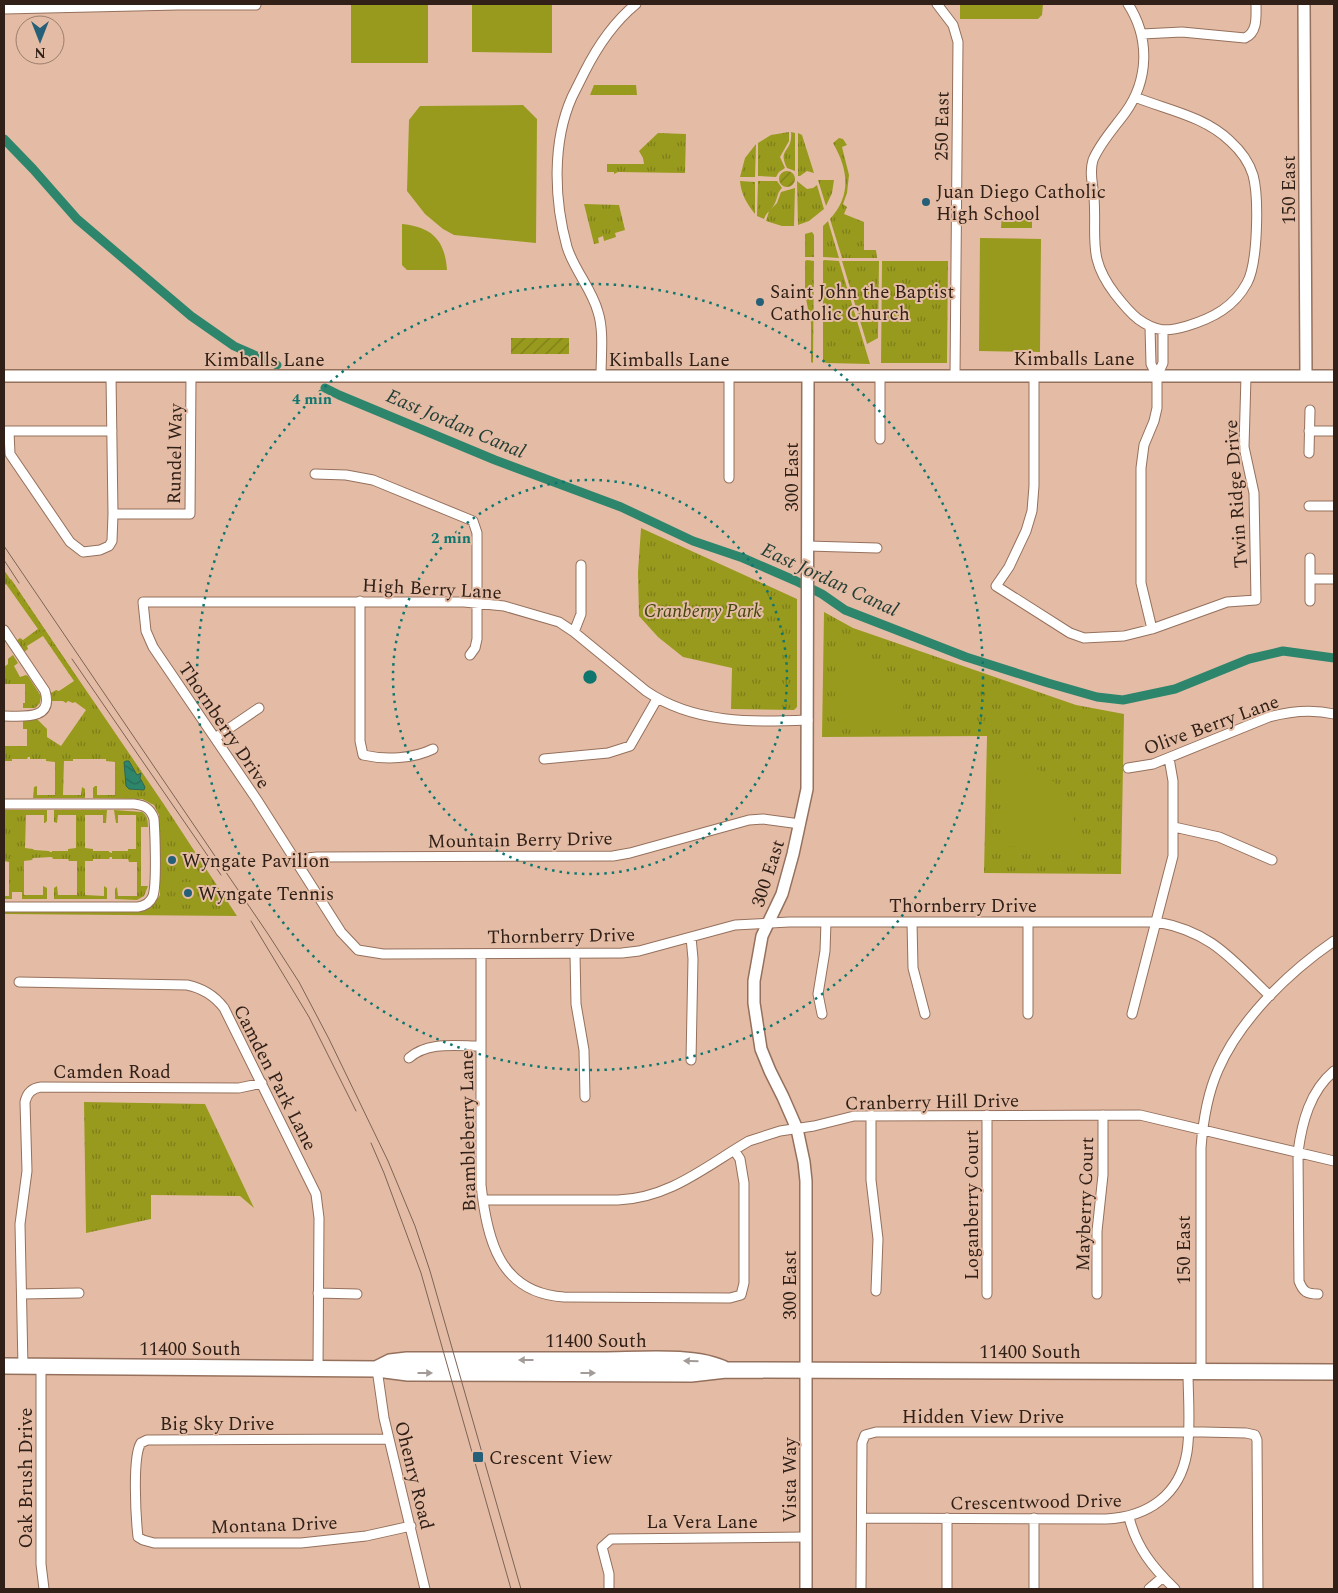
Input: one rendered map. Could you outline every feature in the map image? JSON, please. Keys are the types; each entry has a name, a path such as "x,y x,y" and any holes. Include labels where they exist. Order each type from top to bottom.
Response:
{"main road":[{"name":"11400 South","path":"4,1366 377,1369 408,1373 690,1374 726,1370 1334,1372"}],"street":[{"path":"600,376 600,324 598,311 574,267 567,247 560,214 557,180 558,165 562,133 572,98 591,58 610,30 636,4"},
{"name":"250 East","path":"937,4 953,25 958,42 954,376"},
{"path":"1128,4 1137,19 1142,34 1142,76 1135,97 1100,148 1092,165 1094,248 1099,269 1106,282 1129,311 1156,329 1182,327 1216,315 1235,299 1252,273 1256,252 1256,191 1253,176 1246,160 1236,146 1222,134 1194,118 1135,97"},
{"path":"1142,34 1182,32 1245,38 1251,35 1254,28 1256,4"},
{"name":"150 East","path":"1304,4 1306,376"},
{"path":"4,9 256,5"},
{"path":"1152,629 1141,583 1141,468 1144,445 1157,408 1157,376 1163,363 1156,329"},
{"path":"1156,329 1150,364 1157,376"},
{"name":"Kimballs Lane","path":"4,376 1334,376"},
{"path":"111,376 112,431 113,514 112,540 110,546 100,550 83,552 70,542 10,454 6,431 112,431"},
{"name":"Rundel Way","path":"113,514 190,514 191,376"},
{"path":"729,376 729,478"},
{"name":"300 East","path":"806,1370 806,1181 804,1162 797,1129 761,1049 754,1003 754,981 762,936 782,894 807,789 808,376"},
{"path":"880,376 880,439"},
{"name":"Twin Ridge Drive","path":"1034,376 1034,486 1032,511 1026,531 1009,567 996,586 1070,632 1084,638 1124,636 1152,629 1227,602 1256,600 1254,493 1244,447 1246,376"},
{"path":"1309,453 1310,410"},
{"path":"1310,430 1334,431"},
{"path":"315,474 361,477 396,488 470,518 477,530 477,639 475,648 470,655"},
{"path":"1309,506 1334,506"},
{"path":"808,546 877,548"},
{"path":"1310,558 1310,601"},
{"path":"574,632 580,614 581,565"},
{"path":"1310,579 1334,579"},
{"path":"360,601 360,741 363,755 412,757 433,749"},
{"name":"High Berry Lane","path":"143,602 477,602 504,606 559,622 657,699 677,708 710,718 808,720"},
{"name":"Thornberry Drive","path":"143,602 146,631 153,647 215,738 341,932 358,950 383,954 575,954 630,952 735,925 768,922 1157,922 1188,930 1215,944 1270,996"},
{"path":"4,630 45,691 47,700 44,709 36,715 4,716"},
{"path":"544,759 608,753 630,746 657,699"},
{"path":"215,738 259,708"},
{"name":"Olive Berry Lane","path":"1128,768 1146,766 1169,758 1269,717 1311,710 1334,714"},
{"path":"1132,1014 1173,856 1173,782 1169,758"},
{"path":"4,804 134,804 146,807 151,812 154,823 154,889 149,902 142,906 133,908 4,907"},
{"name":"Mountain Berry Drive","path":"297,863 306,858 317,857 613,856 749,820 763,819 800,824"},
{"path":"1174,826 1219,837 1272,860"},
{"path":"822,1014 818,994 825,951 826,922"},
{"path":"912,922 913,968 925,1014"},
{"path":"1028,922 1028,1014"},
{"path":"690,1060 693,959 691,937"},
{"path":"1202,1130 1211,1087 1225,1055 1246,1023 1270,996 1311,957 1334,941"},
{"name":"Brambleberry Lane","path":"481,954 481,1185 486,1226 494,1248 501,1262 519,1282 537,1292 564,1297 730,1298 741,1294 744,1283 744,1183 740,1159 734,1150"},
{"path":"575,954 576,1004 584,1050 585,1097"},
{"name":"Camden Park Lane","path":"19,982 178,984 196,987 211,995 224,1008 316,1194 319,1210 318,1368"},
{"path":"409,1058 425,1048 481,1046"},
{"path":"1318,1294 1308,1294 1304,1291 1299,1281 1298,1152 1300,1137 1312,1099 1322,1083 1334,1071"},
{"name":"Camden Road","path":"23,1367 20,1224 27,1171 25,1102 31,1091 41,1087 238,1088 262,1083"},
{"path":"871,1115 871,1174 878,1239 876,1290"},
{"name":"Cranberry Hill Drive","path":"483,1200 618,1200 640,1198 672,1188 759,1137 854,1116 871,1115 1146,1116 1334,1161"},
{"name":"Loganberry Court","path":"987,1115 987,1294"},
{"name":"Mayberry Court","path":"1097,1294 1097,1231 1103,1175 1103,1115"},
{"name":"150 East","path":"1194,1371 1202,1130"},
{"path":"22,1294 79,1293"},
{"path":"318,1293 357,1294"},
{"name":"Oak Brush Drive","path":"41,1367 41,1564 44,1589"},
{"name":"Ohenry Road","path":"377,1369 380,1397 389,1440 425,1589"},
{"name":"Vista Way","path":"806,1370 806,1589"},
{"name":"Crescentwood Drive","path":"862,1518 1106,1518 1129,1517 1142,1512 1163,1498 1176,1482 1185,1461 1194,1371"},
{"name":"Hidden View Drive","path":"862,1589 862,1443 865,1435 870,1433 1246,1433 1255,1435 1258,1445 1258,1589"},
{"name":"Big Sky Drive","path":"138,1537 136,1454 140,1443 146,1440 389,1440"},
{"path":"1129,1517 1137,1542 1144,1555 1175,1589"},
{"path":"947,1589 948,1518"},
{"path":"1034,1518 1034,1589"},
{"name":"Montana Drive","path":"138,1537 154,1543 301,1543 366,1536 411,1526"},
{"name":"La Vera Lane","path":"609,1589 608,1574 602,1548 608,1541 615,1538 806,1537"},
{"path":"1149,1589 1163,1577"}],"green space":[{"path":"351,4 428,4 428,63 351,63"},
{"path":"472,4 552,4 552,53 472,52"},
{"path":"960,4 1043,4 1042,15 1038,19 960,19"},
{"path":"594,85 636,85 637,95 590,95"},
{"path":"523,105 537,119 536,243 454,235 443,229 425,214 407,191 409,120 420,106"},
{"path":"789,132 789,141 780,157 785,168 776,177 758,176 758,143 771,135"},
{"path":"791,132 795,133 795,171 787,168 784,162 784,153 790,144"},
{"path":"658,133 686,134 685,173 618,172 614,174 614,172 607,172 607,164 644,164 639,151"},
{"path":"798,133 802,135 814,173 807,171 798,176"},
{"path":"839,138 843,139 847,145 842,147 849,175 847,193 843,204 847,207 844,214 864,222 864,250 876,250 877,258 842,258 830,219 842,201 845,191 842,162 833,143"},
{"path":"756,144 755,177 740,177 745,158"},
{"path":"787,171 793,173 795,179 793,185 787,187 781,185 779,179 781,173"},
{"path":"818,180 834,180 832,193 826,206"},
{"path":"740,181 755,182 755,214 745,199"},
{"path":"758,181 777,181 782,188 774,205 764,219 757,216"},
{"path":"797,181 807,189 817,185 824,209 809,221 798,225"},
{"path":"795,188 794,226 782,226 766,221 769,211 777,203 781,192"},
{"path":"584,204 619,205 625,230 615,233 616,237 604,241 603,236 598,238 599,243 594,244"},
{"path":"1002,212 1032,212 1032,228 1001,228"},
{"path":"828,221 839,258 823,257 823,226"},
{"path":"402,224 421,228 435,237 443,251 447,270 407,270 402,265"},
{"path":"812,232 814,235 814,257 805,257 805,234"},
{"path":"980,238 1041,239 1040,352 979,351"},
{"path":"824,260 839,261 870,364 823,362"},
{"path":"805,261 814,261 813,363 811,362 811,324 805,294"},
{"path":"842,261 879,261 878,338 867,344"},
{"path":"882,261 948,261 947,363 881,363"},
{"path":"511,338 569,338 569,354 511,354"},
{"name":"Cranberry Park","path":"641,528 797,599 797,707 794,710 731,709 732,668 683,657 658,637 639,616 638,572"},
{"path":"4,570 163,803 237,916 4,914 4,912 139,912 153,905 160,895 159,815 154,805 142,799 93,798 93,788 95,786 97,786 97,795 115,795 115,762 106,761 106,759 73,759 73,761 64,761 63,795 81,795 82,787 85,789 85,798 33,798 34,787 37,786 37,795 55,795 55,762 46,761 46,759 30,759 30,757 27,759 4,761 4,746 27,746 27,729 23,729 23,720 37,719 47,729 47,737 61,746 86,710 75,702 52,701 51,693 56,690 59,691 74,681 43,636 27,646 28,649 24,652 16,641 20,638 23,640 38,629 6,584 4,586"},
{"path":"11,579 80,683 72,672 69,674 68,672 71,670 67,664 63,665 65,662 62,657 58,658 61,655 57,650 54,652 53,650 56,648 52,642 48,643 51,640 44,631 35,635 43,629 37,620 32,621 36,618 32,612 28,615 30,611 27,605 22,607 26,604 10,581 4,585"},
{"path":"824,612 853,628 1076,705 1124,714 1121,874 984,873 987,736 822,737"},
{"path":"836,648 854,652 876,664 895,683 903,705 905,723 835,722"},
{"path":"13,655 18,663 14,666 20,677 28,676 41,696 40,703 35,708 23,708 23,703 25,703 25,684 4,684 4,667 8,664 8,659"},
{"path":"1001,756 1024,760 1045,774 1066,793 1075,824 1076,847 1001,846"},
{"path":"4,810 47,810 47,821 45,823 44,815 26,815 25,848 52,852 68,851 68,849 76,848 76,815 58,815 57,823 54,822 54,810 107,810 106,823 103,823 103,815 85,815 85,848 112,853 112,851 136,849 136,815 118,815 118,823 116,823 114,810 142,812 146,816 148,824 148,827 141,827 141,886 148,886 144,896 137,900 115,899 115,889 117,887 118,896 137,896 137,862 129,862 128,859 112,859 110,857 109,859 85,861 85,895 104,896 104,886 107,888 107,899 54,899 54,888 57,886 58,895 77,895 77,861 53,859 52,857 33,858 32,860 24,861 24,895 43,895 43,886 47,888 47,899 22,899 22,892 12,892 12,899 4,899 4,896 9,896 9,862 4,861"},
{"name":"Wyngate Tennis","path":"180,882 197,882 197,905 179,904"},
{"path":"84,1102 205,1104 254,1208 240,1196 151,1195 151,1219 86,1233"}],"water":[{"path":"129,761 137,775 141,773 140,778 145,787 144,790 129,789 126,786 124,762"}],"waterway":[{"name":"East Jordan Canal","path":"4,139 77,219 191,316 234,346 277,365"},
{"name":"East Jordan Canal","path":"325,388 495,460 621,507 693,541 743,558 822,594 845,610 966,657 1097,697 1123,700 1175,689 1249,659 1283,651 1334,658"}],"tram line":[{"path":"4,546 268,934 299,982 329,1039 388,1161 415,1226 430,1271 521,1589"},
{"path":"4,560 19,583"},
{"path":"72,659 221,875"},
{"path":"251,921 309,1017 356,1111"},
{"path":"371,1143 421,1273 511,1589"}],"place":[{"name":"Juan Diego Catholic High School","path":"926,202"},
{"name":"Saint John the Baptist Catholic Church","path":"760,302"},
{"name":"Wyngate Pavilion","path":"172,860"},
{"name":"Wyngate Tennis","path":"188,893"},
{"name":"Crescent View","path":"478,1457"}]}
